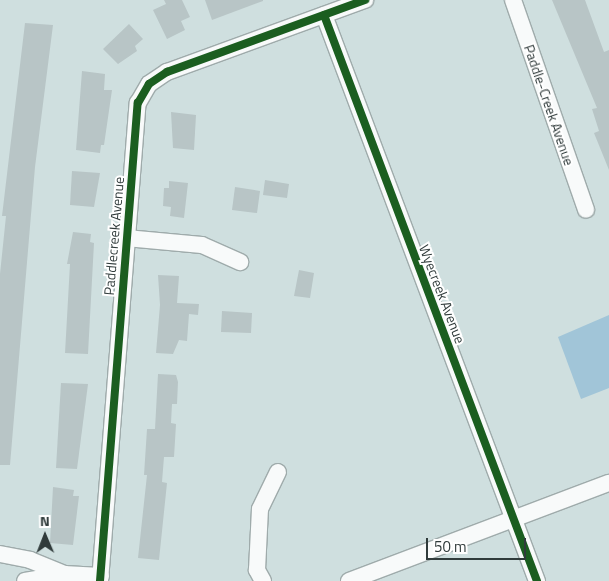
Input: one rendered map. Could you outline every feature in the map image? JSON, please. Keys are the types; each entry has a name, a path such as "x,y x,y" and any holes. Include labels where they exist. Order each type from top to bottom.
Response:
{"street":[{"path":"324,15 365,0"},
{"name":"Paddle-Creek Avenue","path":"513,0 586,210"},
{"name":"Paddlecreek Avenue","path":"101,578 138,103 149,84 166,72 324,15"},
{"name":"Wyecreek Avenue","path":"324,15 537,581"},
{"path":"126,238 202,245 240,262"},
{"path":"263,581 257,570 260,509 278,472"},
{"path":"349,581 609,483"},
{"path":"0,554 64,574 101,578"},
{"path":"25,581 64,574"}],"water":[{"path":"609,315 609,388 581,399 558,337"}],"building":[{"path":"164,0 182,0 190,17 181,21 185,30 167,39 153,10 166,4"},
{"path":"205,0 263,0 263,1 212,20"},
{"path":"552,0 585,0 604,52 609,50 609,170 594,133 599,131 592,109 597,108"},
{"path":"25,23 53,25 35,167 10,465 0,465 0,274 6,216 2,216"},
{"path":"129,24 143,39 135,46 137,51 118,64 103,49"},
{"path":"82,71 105,74 104,90 112,90 104,145 101,145 100,153 76,150"},
{"path":"171,112 196,115 194,150 173,148"},
{"path":"72,171 100,173 94,207 70,205"},
{"path":"265,180 289,184 287,198 263,195"},
{"path":"169,181 188,183 184,218 170,216 171,207 163,206 164,188 169,188"},
{"path":"235,187 260,191 257,213 232,210"},
{"path":"73,232 91,234 90,242 94,243 88,354 65,353 70,264 67,264"},
{"path":"299,270 314,273 310,298 294,296"},
{"path":"158,275 179,276 177,303 199,304 198,315 189,314 187,341 179,340 173,354 156,353 160,305"},
{"path":"222,311 252,313 251,333 221,332"},
{"path":"158,374 176,375 178,382 177,404 172,404 171,423 176,424 174,457 164,457 162,482 167,483 159,560 138,558 147,475 144,475 147,429 155,429"},
{"path":"61,383 88,384 77,469 56,468"},
{"path":"53,487 74,490 73,496 79,496 73,545 50,543"}],"cycle path":[{"path":"100,581 138,103 149,84 167,72 365,0"},
{"path":"324,15 537,581"}]}
